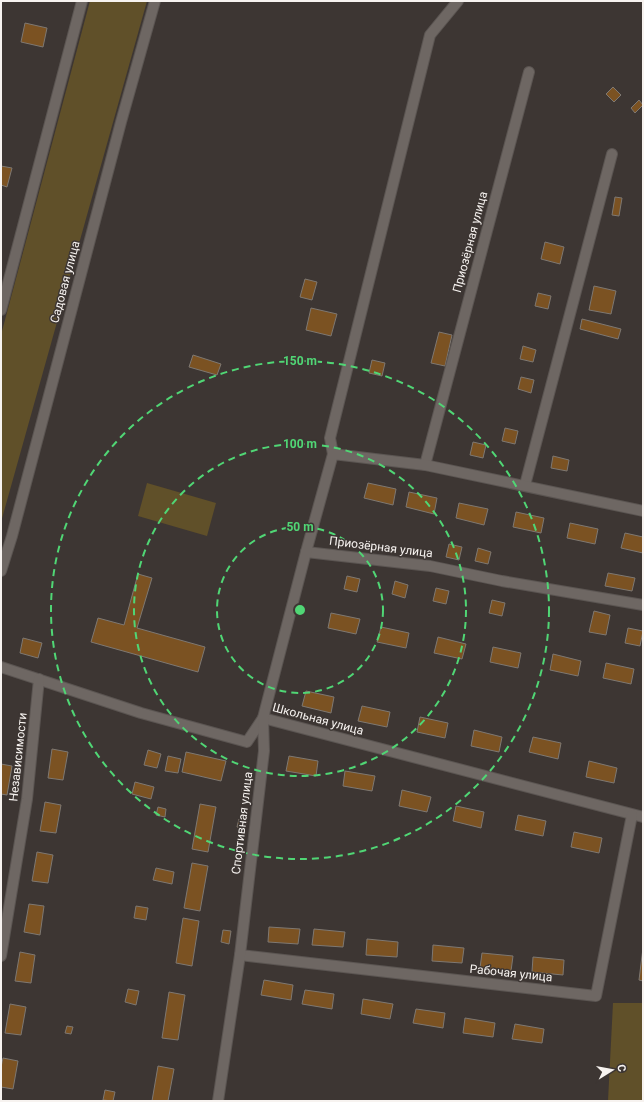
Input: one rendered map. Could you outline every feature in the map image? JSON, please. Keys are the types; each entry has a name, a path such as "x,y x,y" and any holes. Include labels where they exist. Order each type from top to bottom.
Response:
{"street":[{"path":"1,310 82,1"},
{"name":"Садовая улица","path":"1,571 14,528 121,122 155,1"},
{"path":"306,552 333,454 330,438 430,35 458,1"},
{"name":"Приозёрная улица","path":"425,465 529,72"},
{"path":"525,485 612,154"},
{"path":"333,454 425,465 643,511"},
{"name":"Приозёрная улица","path":"306,552 430,566 502,581 643,605"},
{"name":"Спортивная улица","path":"218,1101 240,955 264,751 263,718 306,552"},
{"name":"Школьная улица","path":"1,667 141,713 247,742 263,718 643,818"},
{"name":"Независимости","path":"1,956 27,799 39,679"},
{"name":"Рабочая улица","path":"240,955 596,996 632,814"}],"shaded area":[{"path":"90,1 147,1 1,522 1,335"},
{"path":"147,483 216,503 207,536 138,516"},
{"path":"613,1003 643,1003 643,1101 608,1101"}],"building":[{"path":"25,23 47,28 43,47 21,42"},
{"path":"613,87 621,95 614,102 606,94"},
{"path":"639,100 643,105 635,113 631,108"},
{"path":"1,166 12,168 7,187 1,185"},
{"path":"615,197 622,198 619,216 612,215"},
{"path":"545,242 564,247 560,264 541,259"},
{"path":"305,279 317,282 312,300 300,297"},
{"path":"594,286 616,291 611,314 589,310"},
{"path":"538,293 551,296 548,309 535,306"},
{"path":"311,308 337,314 331,336 306,330"},
{"path":"582,319 621,329 618,339 580,329"},
{"path":"439,332 452,335 445,366 431,363"},
{"path":"523,346 536,350 533,362 520,359"},
{"path":"193,355 221,364 217,375 189,367"},
{"path":"372,360 385,363 382,376 369,373"},
{"path":"521,377 534,380 531,393 518,389"},
{"path":"505,428 518,431 515,444 502,441"},
{"path":"473,442 486,445 483,458 470,455"},
{"path":"553,456 569,460 567,471 551,468"},
{"path":"368,483 396,489 393,505 364,498"},
{"path":"409,492 437,498 434,514 406,507"},
{"path":"459,503 488,509 484,525 456,518"},
{"path":"516,512 544,518 541,533 513,527"},
{"path":"570,523 598,529 595,544 567,538"},
{"path":"625,533 643,537 643,553 621,548"},
{"path":"449,544 462,547 459,560 446,557"},
{"path":"478,548 491,552 488,564 475,561"},
{"path":"608,573 635,578 632,591 605,586"},
{"path":"138,574 152,578 137,628 205,647 198,672 91,642 98,618 124,625"},
{"path":"347,576 360,579 357,592 344,589"},
{"path":"395,581 408,585 405,598 392,594"},
{"path":"436,588 449,591 446,604 433,601"},
{"path":"492,600 505,603 502,616 489,613"},
{"path":"594,611 610,615 606,635 589,632"},
{"path":"331,613 360,619 356,634 328,628"},
{"path":"381,627 409,633 406,648 377,642"},
{"path":"628,628 643,631 640,646 625,643"},
{"path":"438,637 466,644 462,659 434,653"},
{"path":"23,638 42,643 38,658 20,653"},
{"path":"493,647 521,653 518,668 490,662"},
{"path":"553,654 581,661 578,676 550,670"},
{"path":"606,663 634,669 631,684 603,678"},
{"path":"306,691 334,697 331,713 302,706"},
{"path":"362,706 390,712 387,727 358,721"},
{"path":"420,717 448,723 445,738 417,732"},
{"path":"474,730 502,737 499,752 471,746"},
{"path":"533,737 561,743 558,759 529,752"},
{"path":"52,749 68,752 63,780 48,778"},
{"path":"148,750 161,754 157,768 144,765"},
{"path":"186,752 226,761 221,781 182,772"},
{"path":"168,756 181,759 178,773 165,771"},
{"path":"289,756 318,761 316,776 286,771"},
{"path":"589,761 617,768 614,783 586,777"},
{"path":"1,764 12,766 7,795 1,794"},
{"path":"345,771 375,776 372,791 343,786"},
{"path":"135,782 154,787 151,799 132,794"},
{"path":"402,790 431,797 427,812 399,806"},
{"path":"45,802 61,805 56,833 40,831"},
{"path":"200,804 216,807 208,852 192,849"},
{"path":"456,806 484,812 481,828 453,821"},
{"path":"158,807 166,809 165,817 156,815"},
{"path":"518,815 546,821 543,836 515,830"},
{"path":"239,819 247,821 245,829 237,827"},
{"path":"574,832 602,838 599,853 571,847"},
{"path":"37,852 53,855 48,883 32,881"},
{"path":"192,863 208,866 200,911 184,908"},
{"path":"156,868 174,872 172,884 153,880"},
{"path":"29,904 44,906 40,935 24,932"},
{"path":"136,906 148,908 146,920 134,918"},
{"path":"183,918 199,921 192,966 176,963"},
{"path":"269,927 300,929 298,944 268,942"},
{"path":"314,929 345,932 343,947 312,945"},
{"path":"223,930 231,931 229,944 221,942"},
{"path":"367,939 398,942 397,957 366,955"},
{"path":"433,945 464,948 462,963 432,961"},
{"path":"643,948 643,981 639,980"},
{"path":"20,952 35,955 31,983 15,981"},
{"path":"482,953 513,956 511,971 480,968"},
{"path":"533,957 564,960 563,975 532,972"},
{"path":"264,980 293,985 291,1000 261,995"},
{"path":"128,989 139,991 136,1005 125,1002"},
{"path":"305,990 334,994 332,1009 302,1004"},
{"path":"169,992 185,995 178,1040 162,1038"},
{"path":"363,999 393,1004 390,1019 361,1014"},
{"path":"10,1004 26,1007 21,1035 5,1033"},
{"path":"416,1009 445,1013 443,1028 413,1023"},
{"path":"465,1018 495,1023 493,1037 463,1033"},
{"path":"515,1024 544,1029 542,1043 512,1039"},
{"path":"67,1026 73,1027 71,1034 65,1033"},
{"path":"3,1058 18,1061 13,1089 1,1087 1,1067"},
{"path":"158,1066 174,1069 168,1101 152,1101"},
{"path":"105,1090 115,1092 113,1101 103,1100"}]}
